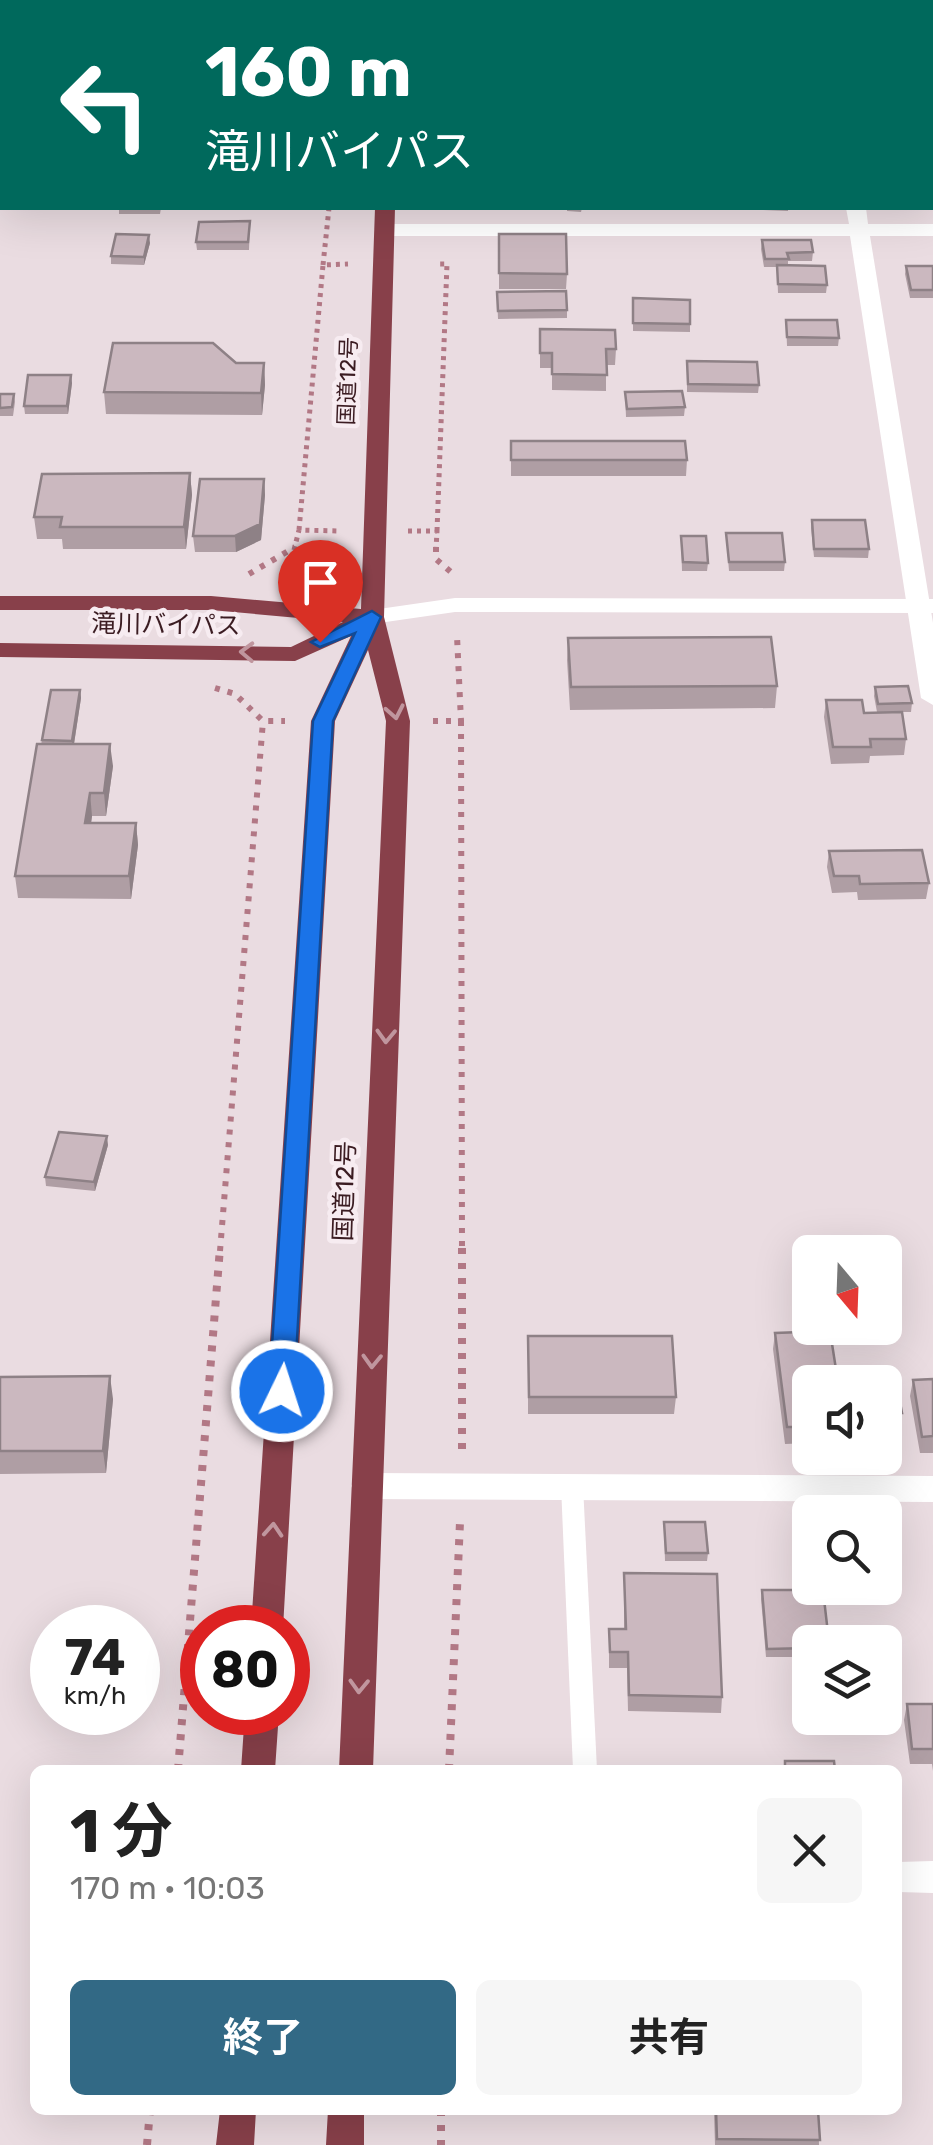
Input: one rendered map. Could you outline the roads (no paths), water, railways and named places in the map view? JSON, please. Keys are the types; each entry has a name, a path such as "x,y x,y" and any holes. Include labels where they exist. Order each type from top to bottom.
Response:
{"highway":[{"name":"国道12号","path":"356,1765 398,721 372,617 384,219"},
{"name":"滝川バイパス","path":"0,603 211,604 372,617"},
{"name":"国道12号","path":"268,1605 323,721 372,617"},
{"name":"滝川バイパス","path":"0,650 295,654 372,617"},
{"path":"258,1765 260,1735"},
{"path":"235,2145 238,2115"},
{"path":"345,2145 346,2115"}],"street":[{"path":"384,219 858,219 933,230"},
{"path":"858,219 925,606 933,698"},
{"path":"372,617 456,605 925,606"},
{"path":"368,1486 933,1488"},
{"path":"902,1877 933,1878"}],"lane":[{"path":"572,1486 585,1765"}]}
